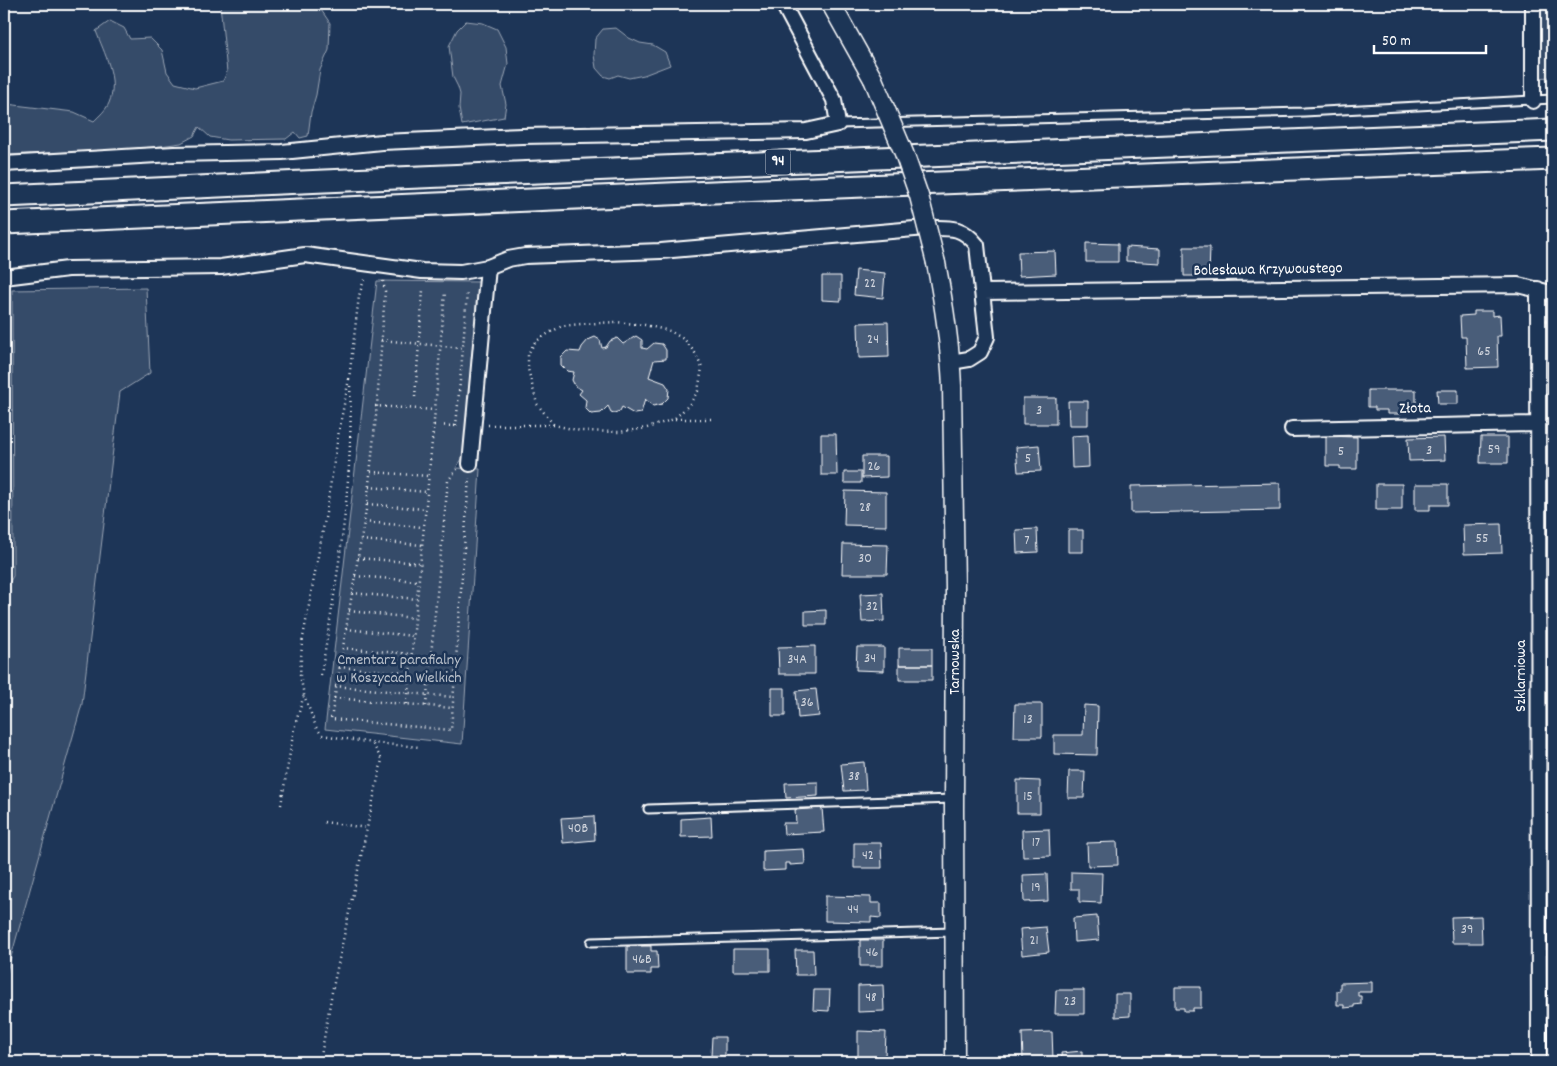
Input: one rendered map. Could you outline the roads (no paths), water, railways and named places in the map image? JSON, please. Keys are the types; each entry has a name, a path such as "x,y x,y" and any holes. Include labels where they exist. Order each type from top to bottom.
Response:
{"main road":[{"name":"94","path":"4,196 1553,130"},
{"name":"94","path":"4,223 663,194 1553,159"}],"street":[{"path":"4,164 174,154 282,152 382,142 522,136 806,130 838,124 834,100 783,4"},
{"name":"Tarnowska","path":"831,4 873,79 892,122 919,196 936,263 951,362 955,588 955,1062"},
{"path":"1533,100 1534,4"},
{"path":"4,277 68,269 221,267 305,255 422,271 461,272 488,267 508,259 525,256 661,251 926,228 956,228 969,235 977,245 987,337 980,352 969,359 951,362"},
{"path":"470,467 472,447 470,426 488,267"},
{"name":"Bolesława Krzywoustego","path":"983,292 1518,285 1553,292"},
{"name":"Szklarniowa","path":"1538,289 1539,1062"},
{"name":"Złota","path":"1292,429 1538,424"}],"lane":[{"path":"838,124 1294,112 1553,99"},
{"path":"648,809 954,799"},
{"path":"591,942 954,932"}],"park label":[{"name":"Cmentarz parafialny w Koszycach Wielkich","path":"399,669"}]}
